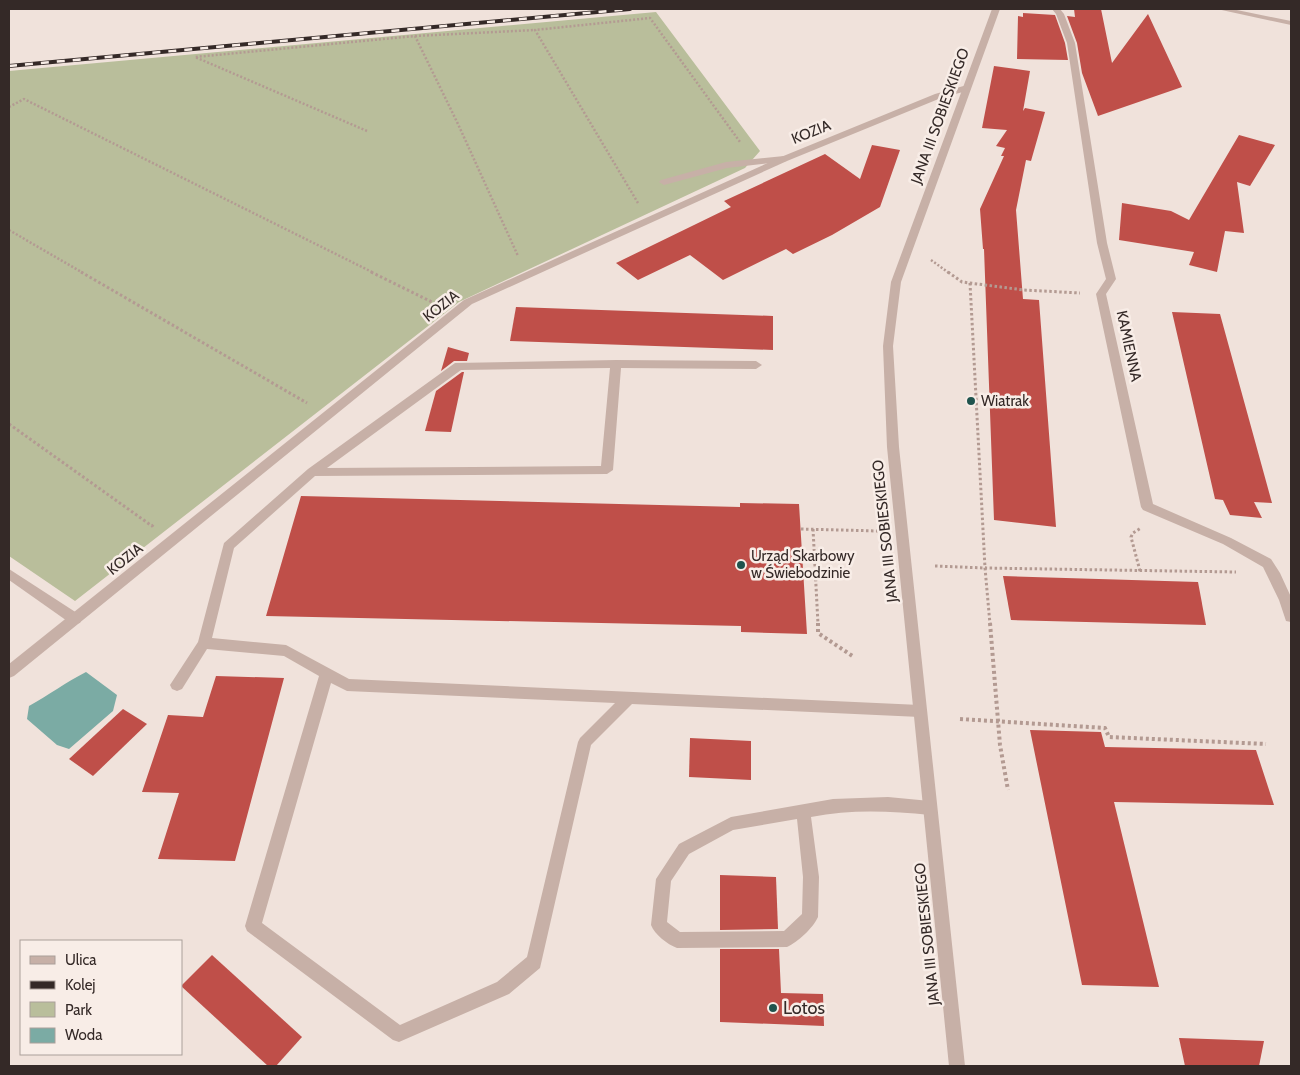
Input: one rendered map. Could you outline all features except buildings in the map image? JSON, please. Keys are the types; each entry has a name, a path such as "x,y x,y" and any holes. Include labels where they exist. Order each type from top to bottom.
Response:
{"street":[{"name":"JANA III SOBIESKIEGO","path":"957,1066 893,447 888,346 896,282 996,9"},
{"name":"KAMIENNA","path":"1056,9 1060,14 1071,43 1102,243 1111,279 1101,294 1147,507 1227,541 1267,564 1274,574 1286,600 1291,617"},
{"path":"1221,9 1291,23"},
{"name":"KOZIA","path":"9,672 468,302 784,159 938,96 967,88"},
{"path":"664,182 726,165 784,159"},
{"path":"312,472 607,470 616,364"},
{"path":"177,685 204,643 228,546 312,472 460,366 756,364"},
{"path":"9,574 74,619"},
{"path":"204,643 286,651 347,685 920,711"},
{"path":"327,674 253,926 399,1034 503,988 534,962 585,742 630,697"},
{"path":"803,810 811,877 810,917 787,939 677,940 659,926 664,879 684,848 732,824 803,810 833,806 888,804 930,808"}],"path":[{"path":"367,131 195,57 415,36 535,30 650,18 740,142"},
{"path":"535,30 639,203"},
{"path":"415,36 458,124 520,260"},
{"path":"9,107 24,99 437,305 429,311"},
{"path":"9,230 307,403"},
{"path":"931,260 962,282 1024,290 1101,294"},
{"path":"970,283 985,568 1000,745 1008,790"},
{"path":"299,409 315,398"},
{"path":"9,424 152,526 160,519"},
{"path":"801,529 878,531"},
{"path":"813,529 818,633 854,657"},
{"path":"1131,537 1140,571"},
{"path":"935,566 1241,572"},
{"path":"960,719 1105,728 1109,737 1266,744"}],"green space":[{"path":"656,12 760,151 745,168 459,302 75,601 9,556 9,71"}],"water":[{"path":"86,672 117,695 113,711 69,749 57,745 27,719 29,706"}],"railway":[{"path":"9,66 630,9"}],"place":[{"name":"Wiatrak","path":"971,401"},
{"name":"Urząd Skarbowy w Świebodzinie","path":"741,565"},
{"name":"Lotos","path":"773,1008"}]}
